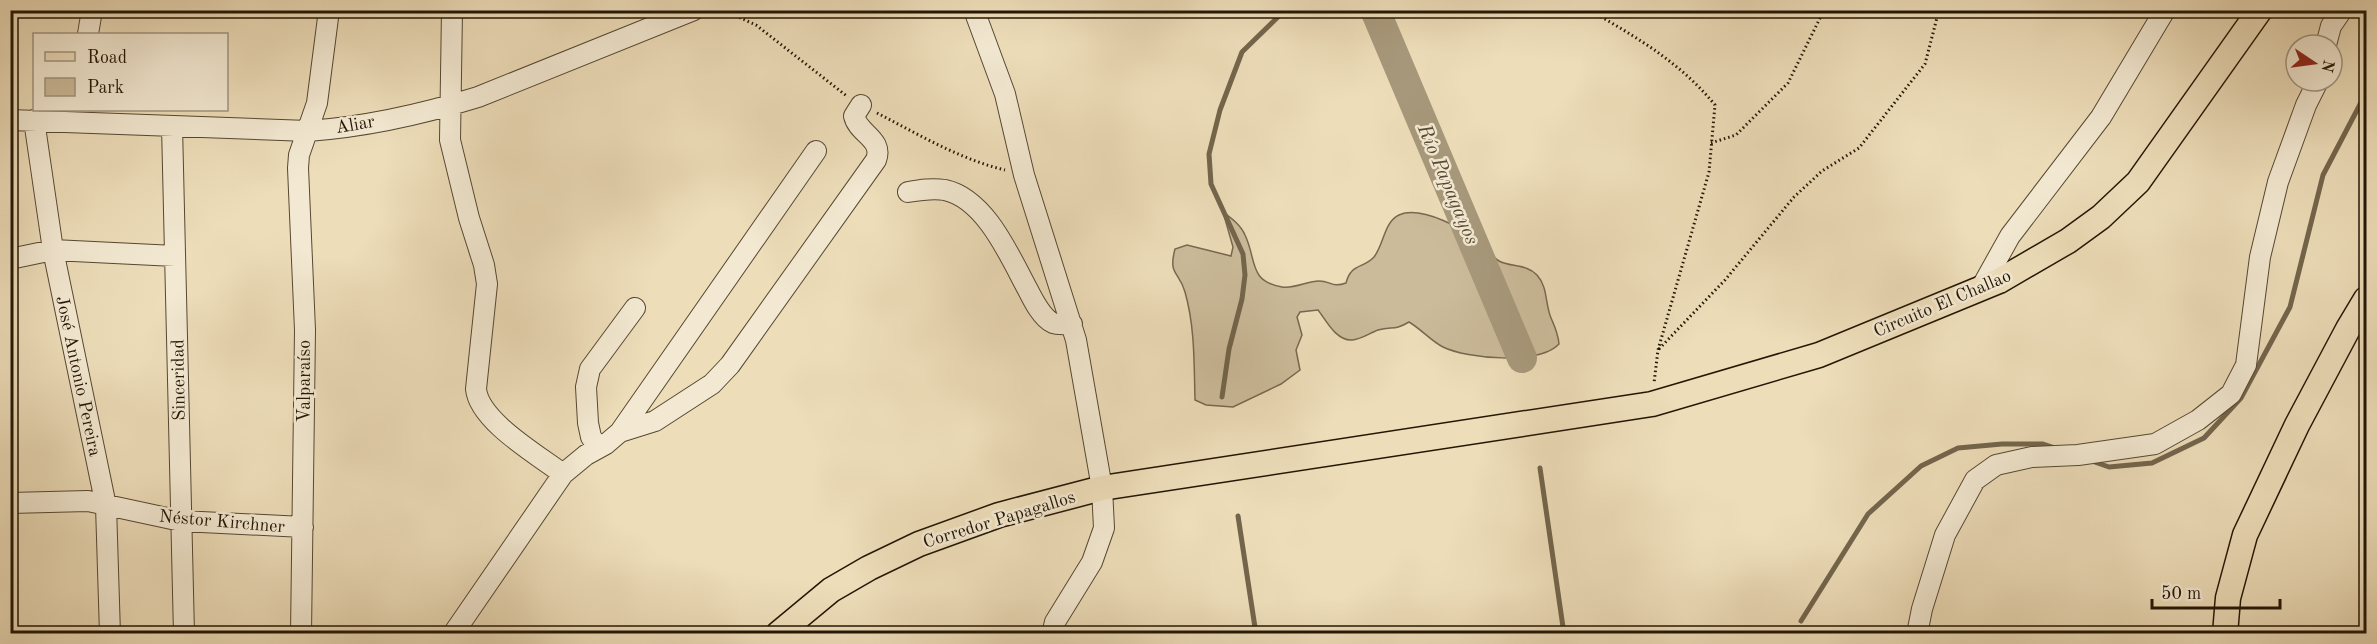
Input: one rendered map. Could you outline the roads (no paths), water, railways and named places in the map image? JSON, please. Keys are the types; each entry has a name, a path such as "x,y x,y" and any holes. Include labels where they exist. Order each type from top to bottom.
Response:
{"main road":[{"name":"Circuito El Challao","path":"1626,410 1819,356 1999,281 2068,242 2101,217 2138,182 2260,10"},
{"path":"2225,633 2228,598 2245,535 2297,424 2348,328 2367,299"},
{"name":"Corredor Papagallos","path":"778,633 831,590 868,568 919,544 988,519 1102,488 1626,410"}],"street":[{"path":"88,33 92,10"},
{"name":"Valparaíso","path":"301,633 304,282 298,168 299,155 317,103 329,10"},
{"path":"452,10 450,140 487,284 477,398 491,420 563,474"},
{"path":"974,10 1005,94 1024,175 1072,324 1102,488 1104,528 1092,562 1055,622 1053,633"},
{"path":"1981,288 2010,236 2101,117 2165,10"},
{"path":"2329,33 2331,26 2342,10"},
{"name":"Aliar","path":"10,120 79,116 172,126 308,131 338,129 478,97 688,14"},
{"path":"1917,633 1945,535 1975,480 1996,465 2032,457 2078,455 2155,444 2198,420 2231,394 2246,364 2260,257 2278,182 2312,93"},
{"path":"620,432 655,421 693,397 712,384 742,351 876,160 878,153 873,140 856,125 854,117 861,105"},
{"name":"José Antonio Pereira","path":"34,120 53,249 106,506 110,633"},
{"name":"Sinceridad","path":"172,126 184,633"},
{"path":"453,633 563,474 620,432 816,151"},
{"path":"908,192 945,190 973,205 998,234 1032,298 1044,315 1053,323 1072,324"},
{"path":"10,259 53,249 174,256"},
{"path":"599,448 591,437 585,387 595,360 635,308"},
{"name":"Néstor Kirchner","path":"10,503 88,501 181,521 303,527"}],"waterway":[{"path":"1222,397 1229,349 1242,299 1245,275 1243,254 1211,184 1209,154 1220,110 1242,52 1285,10"},
{"name":"Río Papagayos","path":"1375,10 1522,358"},
{"path":"2089,460 2109,467 2152,463 2204,438 2241,398 2290,307 2323,175 2366,93"},
{"path":"1801,621 1868,514 1921,466 1958,448 2002,444 2043,444 2055,448"},
{"name":"Río Papagayos","path":"1540,468 1564,634"},
{"path":"1238,516 1256,634"}]}
